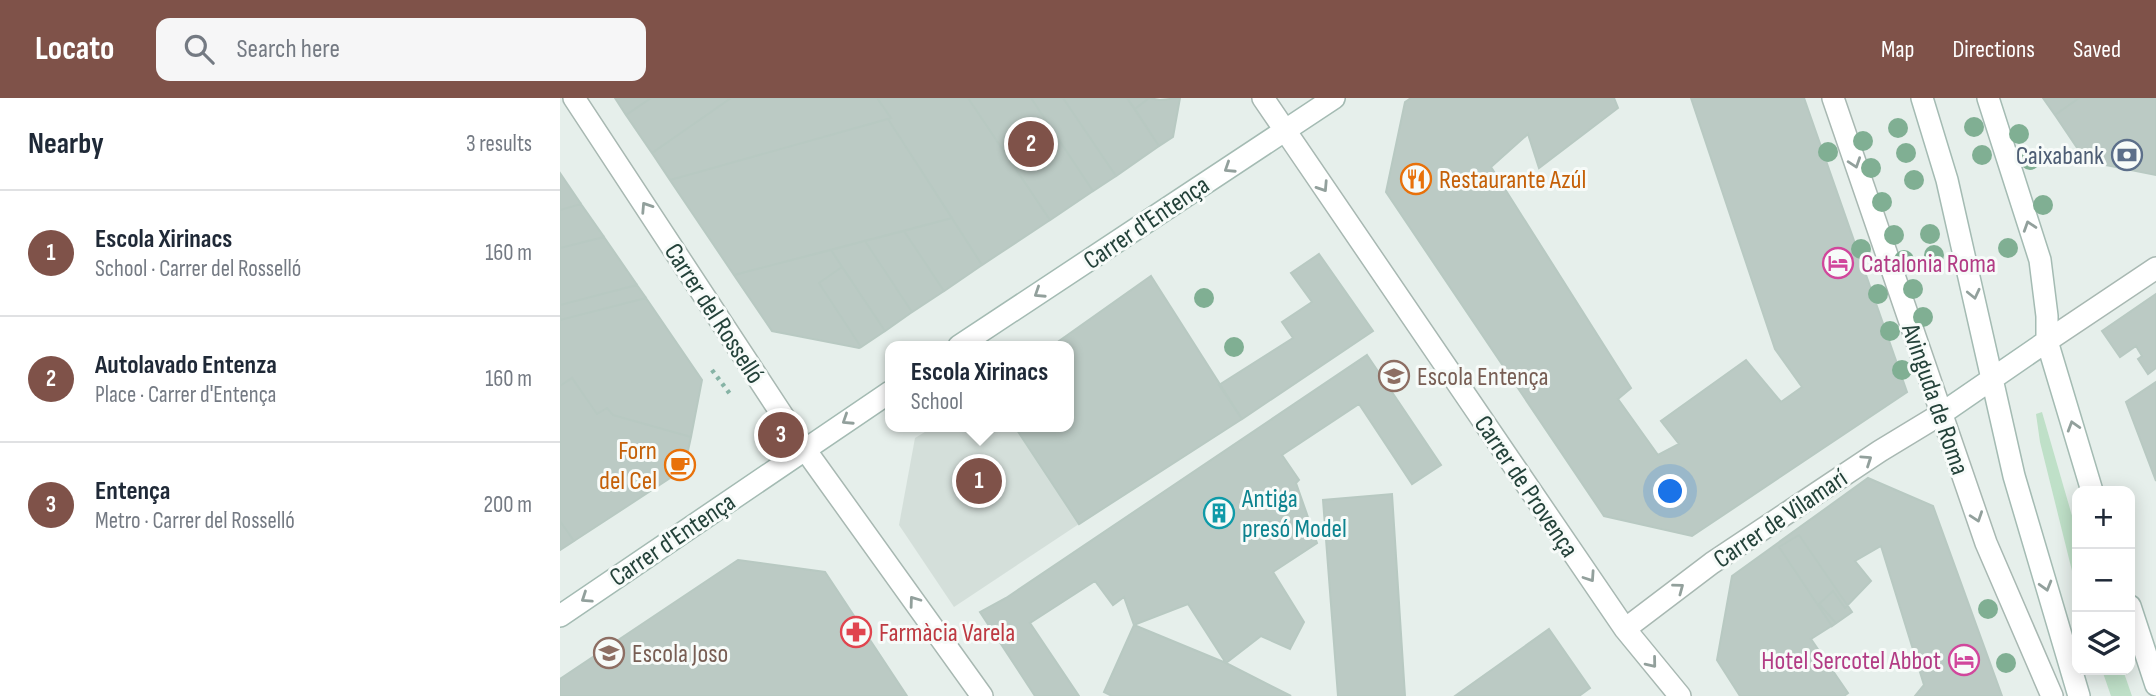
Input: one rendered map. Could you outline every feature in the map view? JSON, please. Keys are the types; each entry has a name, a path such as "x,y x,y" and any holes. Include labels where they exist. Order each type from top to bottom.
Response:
{"street":[{"name":"Carrer del Rosselló","path":"574,98 804,448 982,696"},
{"name":"Carrer de Provença","path":"1263,98 1625,629 1680,696"},
{"name":"Carrer d'Entença","path":"967,341 1334,98"},
{"name":"Avinguda de Roma","path":"1833,98 1986,543 2052,696"},
{"name":"Avinguda de Roma","path":"1922,98 1947,180 2014,475 2079,696"},
{"path":"1988,98 2040,260 2048,341 2091,486"},
{"path":"2048,341 2156,268"},
{"name":"Carrer de Vilamarí","path":"1625,629 1712,563 2048,341"},
{"name":"Carrer d'Entença","path":"560,616 885,395"},
{"path":"2132,612 2156,685"}],"path":[{"path":"712,370 730,394"}],"shaded area":[{"path":"925,432 1018,432 1079,524 954,607 899,525 915,438"}],"green space":[{"path":"2042,412 2072,516 2072,571 2040,442 2036,414"},
{"path":"2104,675 2125,675 2132,696 2111,696"}],"building":[{"path":"615,98 651,98 626,115"},
{"path":"651,98 731,98 652,153 626,115"},
{"path":"731,98 877,98 891,118 670,180 652,153"},
{"path":"877,98 968,98 1050,220 982,265"},
{"path":"968,98 1031,98 1093,191 1050,220"},
{"path":"1031,98 1063,98 1116,176 1093,191"},
{"path":"1063,98 1127,98 1159,146 1116,176"},
{"path":"1127,98 1149,98 1135,109"},
{"path":"1149,98 1180,98 1173,137 1159,146 1135,109"},
{"path":"1411,98 1614,98 1618,108 1539,168 1528,134 1491,167 1631,388 1618,399 1658,455 1679,444 1661,421 1746,360 1781,402 1802,387 1775,349 1691,98 1804,98 1907,392 1692,536 1604,516 1386,192 1405,102"},
{"path":"2043,98 2079,98 2055,115"},
{"path":"2079,98 2156,98 2156,175 2086,161 2055,115"},
{"path":"888,119 952,218 734,275 670,180"},
{"path":"560,173 581,204 560,210"},
{"path":"581,204 604,237 560,248 560,210"},
{"path":"952,218 982,265 944,291 904,231"},
{"path":"904,231 944,291 912,312 865,241"},
{"path":"604,237 637,285 560,305 560,248"},
{"path":"865,241 912,312 885,331 831,250"},
{"path":"831,250 842,267 819,283 861,347 859,348 772,331 734,275"},
{"path":"1319,254 1373,331 1242,419 1219,385 1293,338 1282,322 1312,302 1291,273"},
{"path":"842,267 885,331 861,347 819,283"},
{"name":"Antiga presó Model","path":"1151,276 1242,419 1079,524 1018,432 1074,432 1074,341 1059,341"},
{"name":"Antiga presó Model","path":"1151,276 1242,419 1079,524 1018,432 1074,432 1074,341 1059,341"},
{"path":"637,285 646,298 560,320 560,305"},
{"path":"2156,294 2156,368 2148,374 2138,359 2142,356 2136,346 2120,357 2102,331"},
{"path":"646,298 702,380 691,437 613,415 607,408 597,414 572,378 560,386 560,320"},
{"name":"Antiga presó Model","path":"1367,355 1441,465 1412,484 1359,404 1282,455 1299,480 1296,483 1317,543 1273,572 1304,622 1290,649 1261,636 1226,663 1188,604 1134,625 1124,597 1113,605 1095,581 1030,623 1079,696 1035,696 980,612 1006,598"},
{"name":"Antiga presó Model","path":"1367,355 1441,465 1412,484 1359,404 1282,455 1299,480 1296,483 1317,543 1273,572 1304,622 1290,649 1261,636 1226,663 1188,604 1134,625 1124,597 1113,605 1095,581 1030,623 1079,696 1035,696 980,612 1006,598"},
{"path":"572,378 597,414 607,408 613,415 691,437 684,469 574,541 560,521 560,386"},
{"path":"2156,382 2156,481 2126,402"},
{"path":"1868,478 1933,506 2002,696 1915,696 1924,685 1881,546 1855,561 1871,581 1845,608 1833,591 1819,604 1836,623 1811,639 1848,693 1844,696 1740,696 1717,660 1732,576"},
{"name":"Antiga presó Model","path":"1392,494 1405,696 1338,696 1323,500"},
{"path":"560,521 574,541 560,550"},
{"path":"1799,535 1852,612 1832,626 1779,547"},
{"path":"738,560 825,572 907,696 560,696 560,679"},
{"path":"1134,625 1226,663 1291,696 1112,696 1104,692"},
{"path":"1549,629 1590,688 1579,696 1455,696"}],"place":[{"name":"Autolavado Entenza","path":"1031,144"},
{"name":"Caixabank","path":"2127,155"},
{"name":"Restaurante Azúl","path":"1416,179"},
{"name":"Catalonia Roma","path":"1838,263"},
{"name":"Escola Entença","path":"1394,376"},
{"name":"Entença","path":"781,435"},
{"name":"Forn del Cel","path":"680,465"},
{"name":"Escola Xirinacs","path":"979,481"},
{"name":"Antiga presó Model","path":"1219,513"},
{"name":"Farmàcia Varela","path":"856,632"},
{"name":"Escola Joso","path":"609,653"},
{"name":"Hotel Sercotel Abbot","path":"1964,660"}]}
